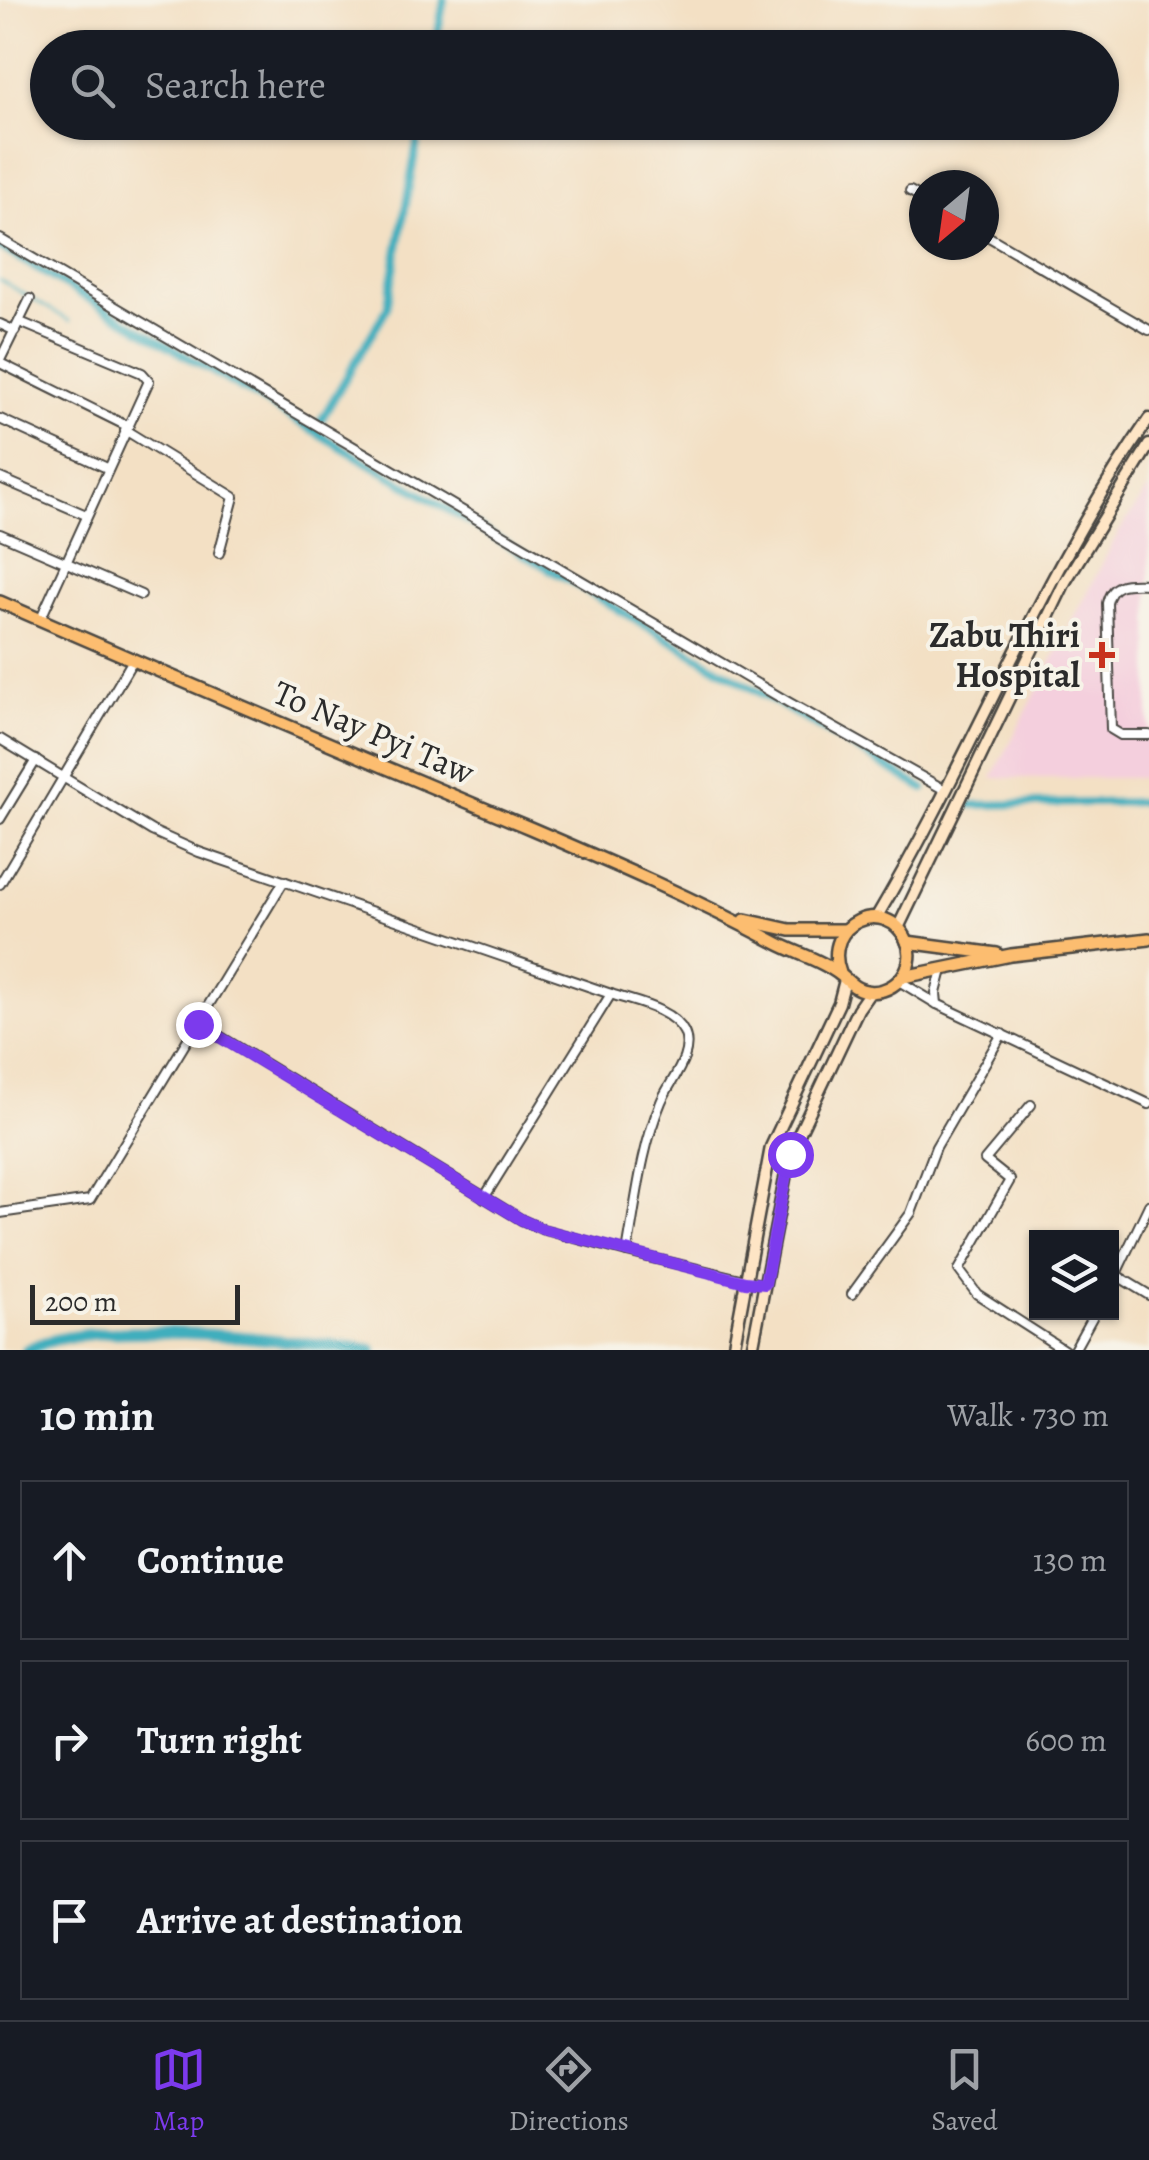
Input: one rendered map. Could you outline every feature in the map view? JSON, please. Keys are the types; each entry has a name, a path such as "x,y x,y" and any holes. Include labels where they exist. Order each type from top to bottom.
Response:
{"main road":[{"path":"876,918 1085,517 1149,419"},
{"path":"898,928 1065,582 1149,445"},
{"name":"To Nay Pyi Taw","path":"0,602 726,915"},
{"path":"726,915 790,930 844,930"},
{"path":"726,915 852,986 870,992 887,989 901,979 1012,955 1149,938"},
{"path":"734,1350 771,1147 839,1003 842,977 835,951 844,930 859,920 876,918 898,928 907,942 908,965 901,979"},
{"path":"907,942 1012,955"},
{"path":"752,1350 790,1154 858,1009 870,992"}],"street":[{"path":"0,239 757,684 945,790"},
{"path":"999,243 1149,330"},
{"path":"30,300 0,362 126,428 234,497 219,553"},
{"path":"0,324 147,377 148,384 40,620"},
{"path":"0,420 107,468"},
{"path":"0,478 86,515"},
{"path":"0,534 141,595"},
{"path":"1149,584 1116,586 1107,602 1111,728 1121,736 1149,735"},
{"path":"0,884 133,660"},
{"path":"0,739 152,831 199,852 665,1014 684,1031 687,1042 653,1124 627,1252"},
{"path":"0,819 36,760"},
{"path":"0,1213 90,1200 284,881"},
{"path":"937,1004 942,970"},
{"path":"901,979 937,1004 1149,1104"},
{"path":"484,1198 610,994"},
{"path":"198,1024 484,1198 542,1229 765,1284"},
{"path":"852,1294 910,1213 936,1147 1002,1034"},
{"path":"1031,1106 985,1160 1010,1180 959,1270 977,1294 1064,1350"},
{"path":"1119,1270 1145,1226 1149,1205"},
{"path":"756,1226 776,1229"},
{"path":"1119,1281 1149,1296"},
{"path":"1074,1350 1091,1320"}],"shaded area":[{"name":"Zabu Thiri Hospital","path":"1149,488 1149,778 992,778 1118,533"}],"waterway":[{"path":"438,30 444,0"},
{"path":"317,427 387,308 418,140"},
{"path":"0,247 924,789"},
{"path":"0,280 70,321"},
{"path":"970,805 1149,802"},
{"path":"27,1350 57,1339 144,1332 372,1350"}],"place":[{"name":"Zabu Thiri Hospital","path":"1102,655"}],"route":[{"path":"198,1024 522,1220 542,1229 745,1282 765,1284 790,1154"}]}
